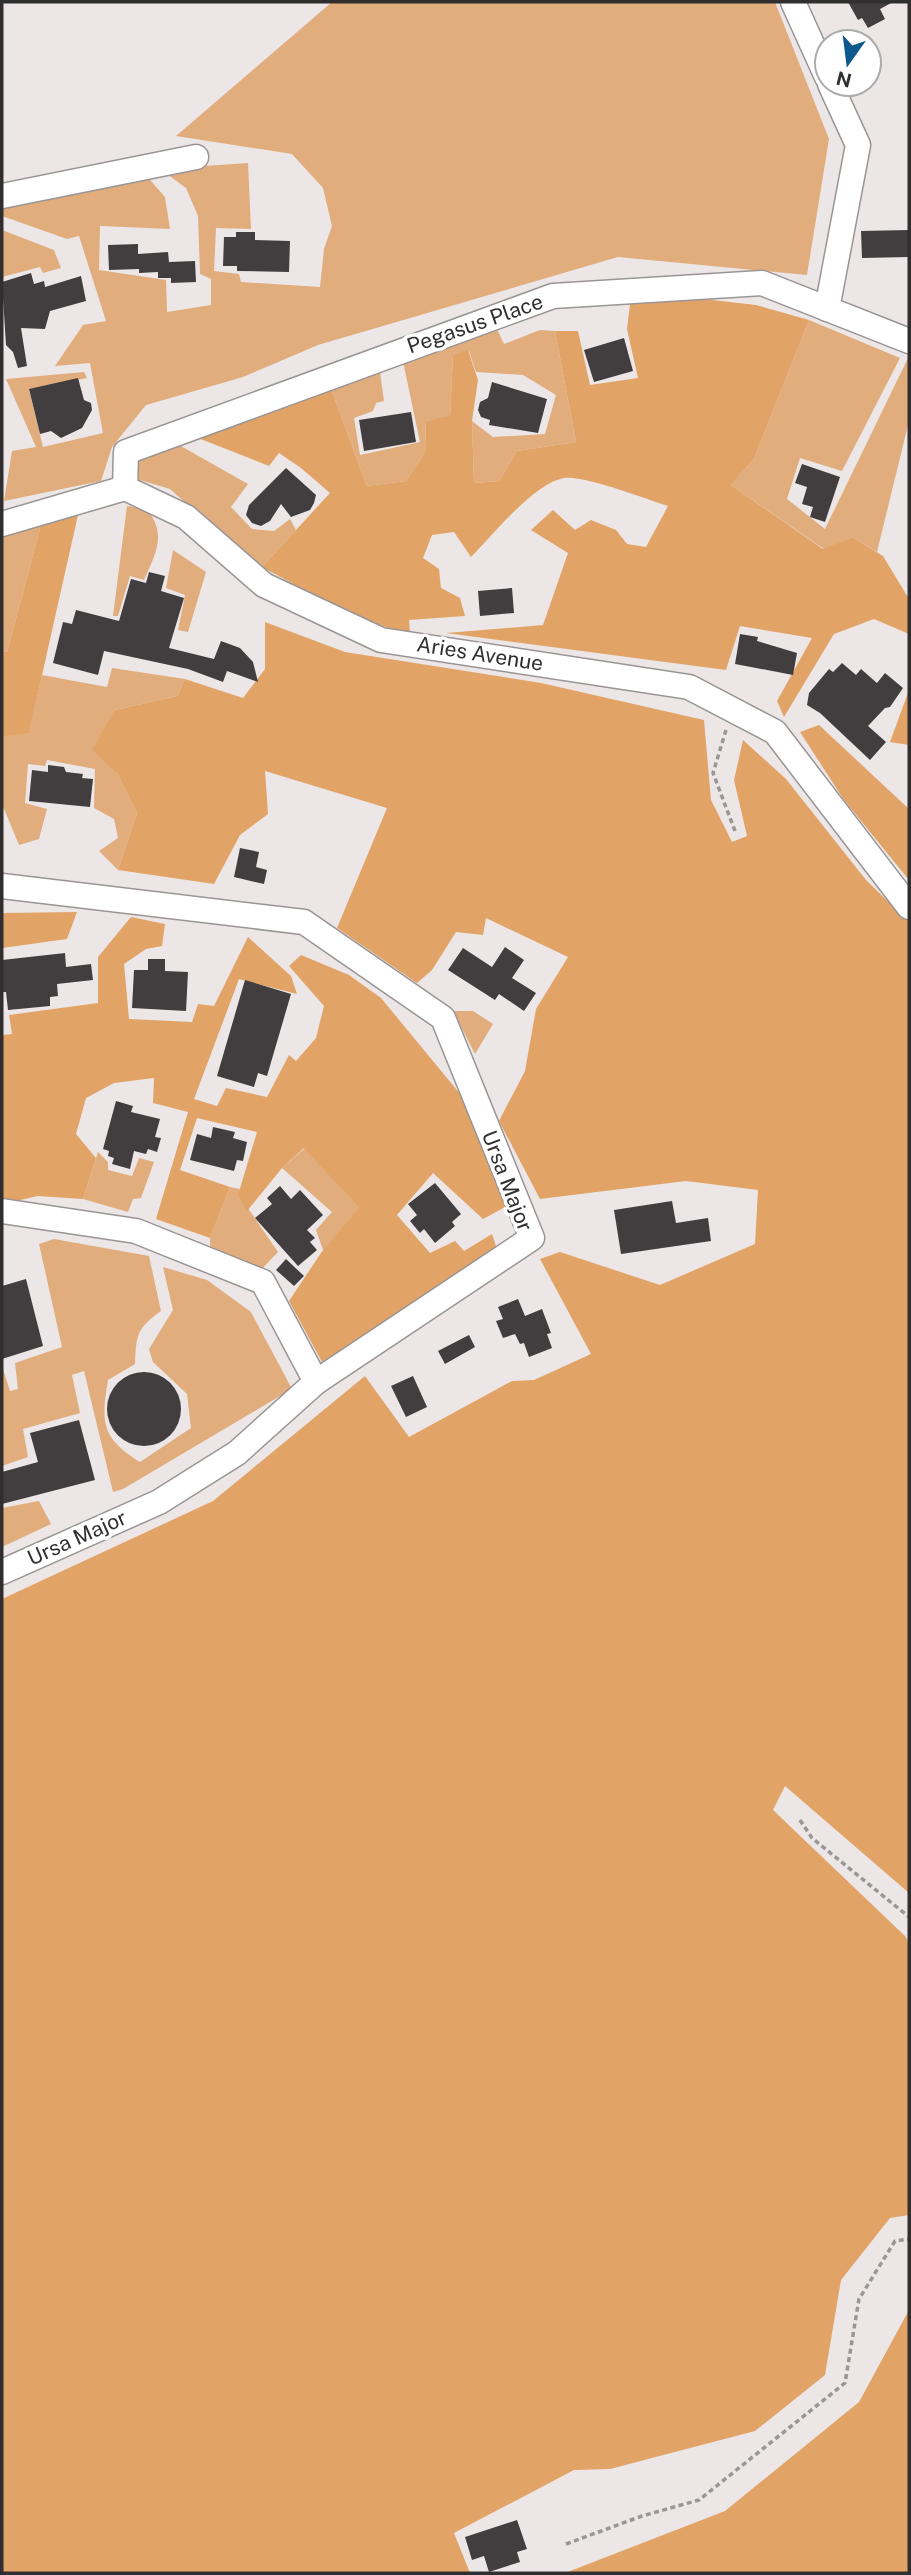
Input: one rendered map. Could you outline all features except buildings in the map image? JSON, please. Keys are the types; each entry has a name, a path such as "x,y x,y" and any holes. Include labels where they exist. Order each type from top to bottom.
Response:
{"street":[{"path":"793,2 813,46"},
{"path":"827,309 858,145 836,98"},
{"path":"2,196 196,157"},
{"name":"Pegasus Place","path":"125,488 126,452 553,296 762,284 909,341"},
{"path":"2,524 125,488"},
{"name":"Aries Avenue","path":"125,488 186,517 264,585 381,640 689,687 775,732 909,907"},
{"name":"Ursa Major","path":"2,886 304,922 443,1018 532,1238 316,1382 237,1453 159,1502 57,1545 2,1572"},
{"path":"2,1211 135,1231 263,1282 316,1382"}],"path":[{"path":"731,709 713,773 735,831"},
{"path":"800,1820 813,1838 909,1917"},
{"path":"566,2544 642,2516 699,2500 845,2384 859,2300 895,2241 909,2239"}],"shaded area":[{"path":"332,2 775,2 829,139 807,275 618,257 318,345 243,377 146,405 112,447 101,481 4,501 12,451 36,447 6,379 84,372 87,378 29,390 43,447 103,433 90,363 55,366 83,325 106,321 79,236 67,239 2,216 2,204 145,174 165,197 170,229 100,226 99,270 166,280 167,312 211,305 211,279 200,274 198,216 186,188 160,169 248,163 251,229 216,228 214,271 239,274 241,282 320,287 324,249 332,226 323,188 292,154 176,136"},
{"path":"2,230 54,250 61,268 43,273 40,267 2,277"},
{"path":"695,298 756,305 809,320 754,459 731,485 823,549 852,537 883,556 909,599 909,634 874,619 834,634 784,717 777,701 812,638 740,626 726,670 446,633 543,625 568,553 531,530 553,510 575,530 591,520 616,530 627,544 646,547 668,506 600,484 564,478 552,482 527,499 471,557 454,532 432,535 423,558 439,569 441,588 460,598 465,616 409,620 410,634 352,614 262,567 330,493 279,453 269,466 193,436 330,386 367,486 406,481 425,452 426,421 450,416 453,355 468,350 478,380 472,421 474,483 499,481 517,451 576,442 555,331 578,331 590,385 638,378 627,329 630,304"},
{"path":"809,320 900,358 842,471 800,458 787,499 825,529 909,356 909,421 877,552 852,537 824,549 731,485 754,459"},
{"path":"496,327 504,344 540,330 555,331 576,442 517,451 499,481 474,483 472,421 493,437 545,434 556,395 523,375 476,372 469,351 453,355 450,417 426,421 425,452 406,481 367,486 330,386 379,365 384,401 376,403 373,411 354,418 360,455 420,442 402,357"},
{"path":"172,441 248,484 231,507 252,529 274,531 290,519 296,530 262,567 258,567 170,489 130,477 135,457"},
{"path":"127,506 147,509 157,527 158,544 144,580 130,576 118,616 113,616"},
{"path":"78,515 29,733 2,737 2,651 7,652 42,521"},
{"path":"42,521 7,652 2,651 2,536"},
{"path":"173,550 206,572 188,632 178,630 185,595 166,588"},
{"path":"265,622 345,652 541,683 704,720 711,800 732,842 747,836 734,780 743,740 786,779 866,880 909,922 909,1893 785,1786 773,1810 906,1937 909,1945 909,2215 890,2218 841,2280 825,2375 755,2431 610,2469 574,2470 454,2533 470,2573 2,2573 2,1599 213,1501 365,1376 409,1437 512,1381 534,1380 591,1354 540,1259 560,1252 660,1285 755,1244 758,1190 686,1181 540,1199 499,1121 525,1071 536,1009 568,957 486,918 483,935 456,932 432,970 417,983 337,928 387,808 265,771 268,814 240,835 214,884 118,870 137,813 117,773 92,750 115,710 177,696 185,679 243,698 265,669"},
{"path":"112,668 185,679 177,696 115,710 117,773 137,813 118,870 99,851 118,838 114,819 94,808 95,769 47,760 45,766 28,764 25,803 47,809 39,839 19,845 2,804 2,737 29,732 42,675 107,687"},
{"path":"909,690 909,745 890,742"},
{"path":"819,725 909,809 909,880 844,800 800,732"},
{"path":"77,912 67,939 2,948 2,913"},
{"path":"131,917 165,924 162,946 146,949 124,964 129,1019 192,1022 198,1004 214,1006 248,937 291,976 297,994 239,979 194,1099 217,1106 226,1088 267,1097 289,1055 296,1061 316,1038 324,1006 289,966 301,955 349,975 381,998 461,1095 507,1206 483,1219 433,1173 397,1215 430,1253 455,1241 464,1251 492,1234 497,1249 322,1362 289,1301 323,1250 359,1208 304,1148 282,1168 247,1211 238,1195 257,1132 197,1118 180,1170 230,1187 210,1238 156,1219 188,1112 153,1103 154,1078 114,1083 86,1098 76,1134 96,1158 83,1199 38,1196 2,1204 2,1035 12,1034 9,1015 98,1003 98,957"},
{"path":"453,1011 473,1011 493,1024 475,1054"},
{"path":"305,1148 360,1209 323,1250 316,1230 332,1212 282,1168"},
{"path":"98,1152 108,1162 108,1170 132,1176 139,1158 154,1162 141,1198 133,1199 128,1212 83,1199"},
{"path":"230,1187 240,1189 239,1195 278,1252 259,1272 210,1246 210,1238"},
{"path":"54,1239 149,1256 161,1311 147,1322 139,1333 135,1364 108,1380 105,1407 107,1428 111,1437 140,1462 191,1428 187,1394 153,1362 149,1349 173,1310 163,1267 207,1280 251,1312 292,1389 123,1489 113,1492 84,1371 72,1375 80,1413 23,1429 28,1457 2,1466 2,1366 10,1391 18,1389 15,1363 62,1347 39,1244"},
{"path":"39,1501 51,1524 2,1547 2,1508"},
{"path":"909,2310 909,2573 565,2573 725,2511 859,2402"}]}
